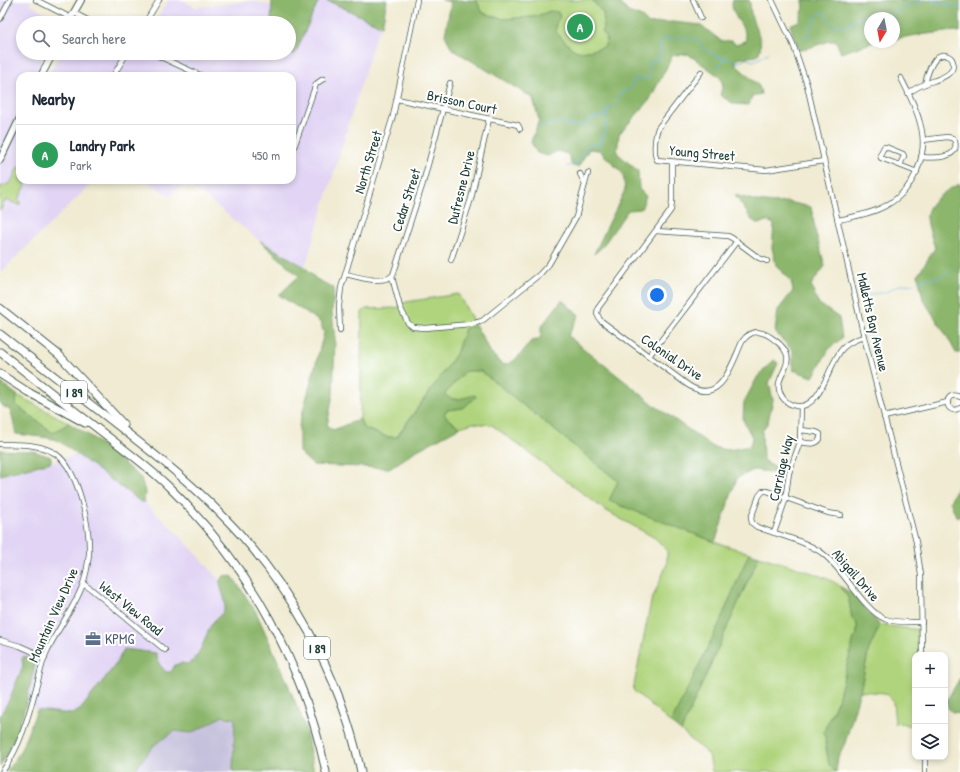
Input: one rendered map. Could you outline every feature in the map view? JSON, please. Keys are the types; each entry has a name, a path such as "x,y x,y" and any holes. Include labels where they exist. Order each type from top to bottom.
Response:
{"highway":[{"path":"0,308 59,355 112,414 148,449"},
{"name":"I 89","path":"0,334 148,449 195,488 221,513 260,558 287,596 309,633 323,661 337,694 355,746 361,772"},
{"name":"I 89","path":"0,352 126,450 170,488 206,527 234,562 274,625 296,673 312,716 326,772"},
{"path":"0,374 28,392 104,434"}],"main road":[{"path":"72,16 81,0"},
{"path":"43,72 49,60"},
{"path":"0,160 16,126"}],"street":[{"path":"0,20 10,0"},
{"path":"36,0 67,16"},
{"path":"149,16 159,0"},
{"name":"North Street","path":"340,330 339,301 382,156 397,99 417,0"},
{"path":"693,0 701,18"},
{"name":"Malletts Bay Avenue","path":"772,0 793,44 803,71 864,337 917,547 921,576 922,652"},
{"path":"908,93 949,74 953,67 951,58 943,55 935,59 930,67 925,84"},
{"path":"115,72 123,60"},
{"path":"167,60 193,72"},
{"name":"Young Street","path":"701,72 660,125 657,131 656,159 672,162 766,170 824,161"},
{"path":"296,142 316,84 323,78"},
{"path":"838,220 872,212 886,206 904,191 917,172 923,140 920,121 901,78"},
{"name":"Cedar Street","path":"392,277 423,183 450,83"},
{"name":"Brisson Court","path":"397,99 518,125 520,129"},
{"name":"Dufresne Drive","path":"451,260 471,199 489,119"},
{"path":"921,157 950,156 957,148 955,141 949,137 923,140"},
{"path":"900,165 904,156 903,154 884,147 880,155 881,157 900,165 917,172"},
{"name":"Colonial Drive","path":"672,162 672,207 670,212 598,308 596,312 600,320 691,387 699,390 708,390 719,386 725,379 744,339 752,333 765,333 781,345 787,355 786,364 779,382 781,395 785,401 801,406"},
{"path":"346,274 369,280 392,277 400,307 408,323 413,327 425,328 471,324 482,321 534,279 549,264 573,224 588,173"},
{"path":"580,174 585,184"},
{"path":"656,231 728,236 759,258 768,261"},
{"path":"649,356 737,241"},
{"path":"801,406 810,403 816,397 834,360 843,348 854,340 864,337"},
{"path":"960,397 956,395 952,396 949,398 948,402 948,406 951,409 957,410 960,408"},
{"path":"884,417 948,402"},
{"name":"Carriage Way","path":"774,534 786,498 789,473 800,442 801,406"},
{"path":"800,442 815,443 820,439 820,434 816,432 801,430"},
{"name":"Mountain View Drive","path":"0,444 30,445 46,448 60,457 70,469 79,494 88,540 88,563 83,584 45,657 23,732 13,755 2,772"},
{"name":"Abigail Drive","path":"841,515 828,513 769,491 763,492 759,496 751,518 754,526 813,547 826,556 871,608 881,617 892,620 922,622"},
{"name":"West View Road","path":"83,584 165,650"},
{"path":"0,640 20,646 45,657"},
{"path":"925,760 925,772"}],"shaded area":[{"path":"0,0 32,0 29,4 52,16 16,16 16,60 42,60 36,72 16,72 16,184 91,184 0,273"},
{"path":"168,0 183,0 195,7 252,1 273,6 272,16 158,16"},
{"path":"321,0 326,0 382,26 376,35 305,267 260,241 189,184 296,184 296,72 50,72 56,60 296,60 296,52 318,2"},
{"path":"151,184 182,184 170,196"},
{"path":"77,454 141,502 144,502 181,537 220,580 219,586 225,599 224,611 213,621 195,660 188,664 181,663 171,672 166,672 159,664 139,652 124,649 116,664 80,709 72,714 37,710 26,704 36,661 22,659 23,666 10,698 0,716 0,475 42,465"},
{"path":"223,716 235,719 233,770 235,772 133,772 154,745 175,731 192,733"}],"green space":[{"path":"272,0 321,0 318,2 296,52 296,16 271,16"},
{"path":"326,0 387,0 382,26"},
{"path":"442,0 476,0 483,13 504,19 534,17 550,11 558,12 560,17 556,23 556,32 573,49 581,52 604,47 607,40 602,31 604,21 603,13 592,0 618,0 628,12 642,17 649,24 672,22 701,25 721,41 731,41 736,44 746,41 746,35 733,10 733,0 749,0 752,19 760,40 760,50 757,56 736,60 736,65 759,86 761,94 752,96 749,105 734,104 720,95 723,85 720,77 688,54 673,55 649,101 619,134 617,153 638,171 639,189 646,196 641,209 628,210 602,247 594,254 625,190 623,174 599,150 589,149 578,167 572,166 568,154 557,151 548,156 537,153 531,142 539,120 533,98 452,49 445,35 451,2"},
{"path":"476,0 592,0 603,13 604,21 602,31 607,40 604,47 581,52 577,51 568,45 556,32 556,23 550,11 534,17 504,19 483,13"},
{"path":"803,0 960,0 960,32 955,31 900,38 900,12 864,12 864,45 841,53 836,41 829,41 799,51 790,25 799,21 804,8"},
{"path":"16,172 16,184 25,184 26,186 18,200 21,202 19,205 6,200 0,211 0,187 12,181"},
{"path":"960,184 960,353 956,353 923,299 918,275 935,248 929,229 927,212 939,197"},
{"path":"735,195 756,201 774,203 788,202 811,207 816,234 825,266 811,285 818,303 839,318 842,338 829,349 813,377 793,370 793,351 775,332 778,310 793,291 791,281 776,265 772,248 774,224 767,221 758,224 752,220"},
{"path":"260,241 305,267 316,279 334,288 332,312 335,339 333,394 327,426 333,430 360,419 363,428 387,437 397,437 456,354 465,328 476,326 491,353 503,365 508,364 519,356 531,341 538,340 541,336 541,327 562,300 579,315 568,336 657,407 713,447 728,450 750,446 752,437 743,420 744,402 758,376 774,360 778,363 769,383 773,400 768,422 762,431 763,460 770,465 785,468 784,474 754,470 737,478 715,542 609,501 618,481 481,371 465,371 445,394 451,399 475,395 476,397 463,408 447,410 444,414 450,421 460,427 412,453 391,468 313,465 299,452 299,426 324,333 320,322 279,295 299,276"},
{"path":"458,294 476,326 465,328 456,354 446,369 397,437 387,437 363,428 360,419 362,312 366,309 396,308 406,302"},
{"path":"465,371 481,371 618,481 609,501 715,542 749,553 720,622 671,723 633,690 651,602 667,564 667,550 655,538 605,510 492,425 473,423 460,427 450,421 444,414 447,410 463,408 476,397 475,395 451,399 445,394"},
{"path":"0,382 17,395 16,405 53,433 69,423 93,438 141,478 145,492 144,502 141,502 59,441 50,438 16,434 11,411 0,404"},
{"path":"17,395 69,423 53,433 16,405"},
{"path":"0,450 33,451 51,457 51,462 0,475"},
{"path":"960,471 960,517 956,516 950,501 959,484"},
{"path":"749,553 759,556 681,731 671,723 720,622"},
{"path":"759,556 816,574 836,583 845,591 849,602 852,619 857,623 857,635 854,638 838,700 830,716 825,743 829,765 836,772 712,772 709,755 681,731"},
{"path":"225,575 233,577 256,612 305,726 314,772 235,772 233,770 235,719 223,716 192,733 175,731 154,745 133,772 110,772 99,770 93,772 6,772 20,752 37,710 72,714 80,710 116,664 124,649 156,653 159,664 166,672 171,672 175,665 181,663 188,664 193,660 200,650 213,622 224,610 225,602 220,580"},
{"path":"841,587 850,592 880,625 869,649 860,691 845,743 838,757 836,772 829,765 824,731 838,700 854,638 857,635 857,623 852,619 849,599"},
{"path":"880,625 920,630 921,652 912,652 912,726 901,723 895,724 893,701 885,693 860,691 869,649"},
{"path":"24,656 36,661 26,704 13,742 0,767 0,716 10,698 23,666 22,659"},
{"path":"960,678 960,713 952,712 948,708 948,698"}],"waterway":[{"path":"895,12 900,8 914,3 918,4 925,0"},
{"path":"931,0 960,8"},
{"path":"803,37 810,36 811,33 809,31 816,16 821,13 826,14 830,22 835,26 850,25 852,20 864,18"},
{"path":"567,166 576,165 578,163 578,159 589,145 596,144 601,140 601,135 604,134 606,125 606,111 615,106 618,101 619,94 632,87 634,79 638,77 640,80 645,80 650,76 648,68 650,63 660,57 661,41 688,37 691,39 697,39 703,49 714,54 716,57 718,56 738,62 747,59 753,61 768,53"},
{"path":"716,67 725,59"},
{"path":"538,128 558,122 564,125 581,126 586,124 592,118 606,115"},
{"path":"599,148 604,134"},
{"path":"867,296 886,292 896,286 913,284 921,280 940,277 960,266"}],"place":[{"name":"Landry Park","path":"580,27"},
{"name":"KPMG","path":"93,639"}]}
